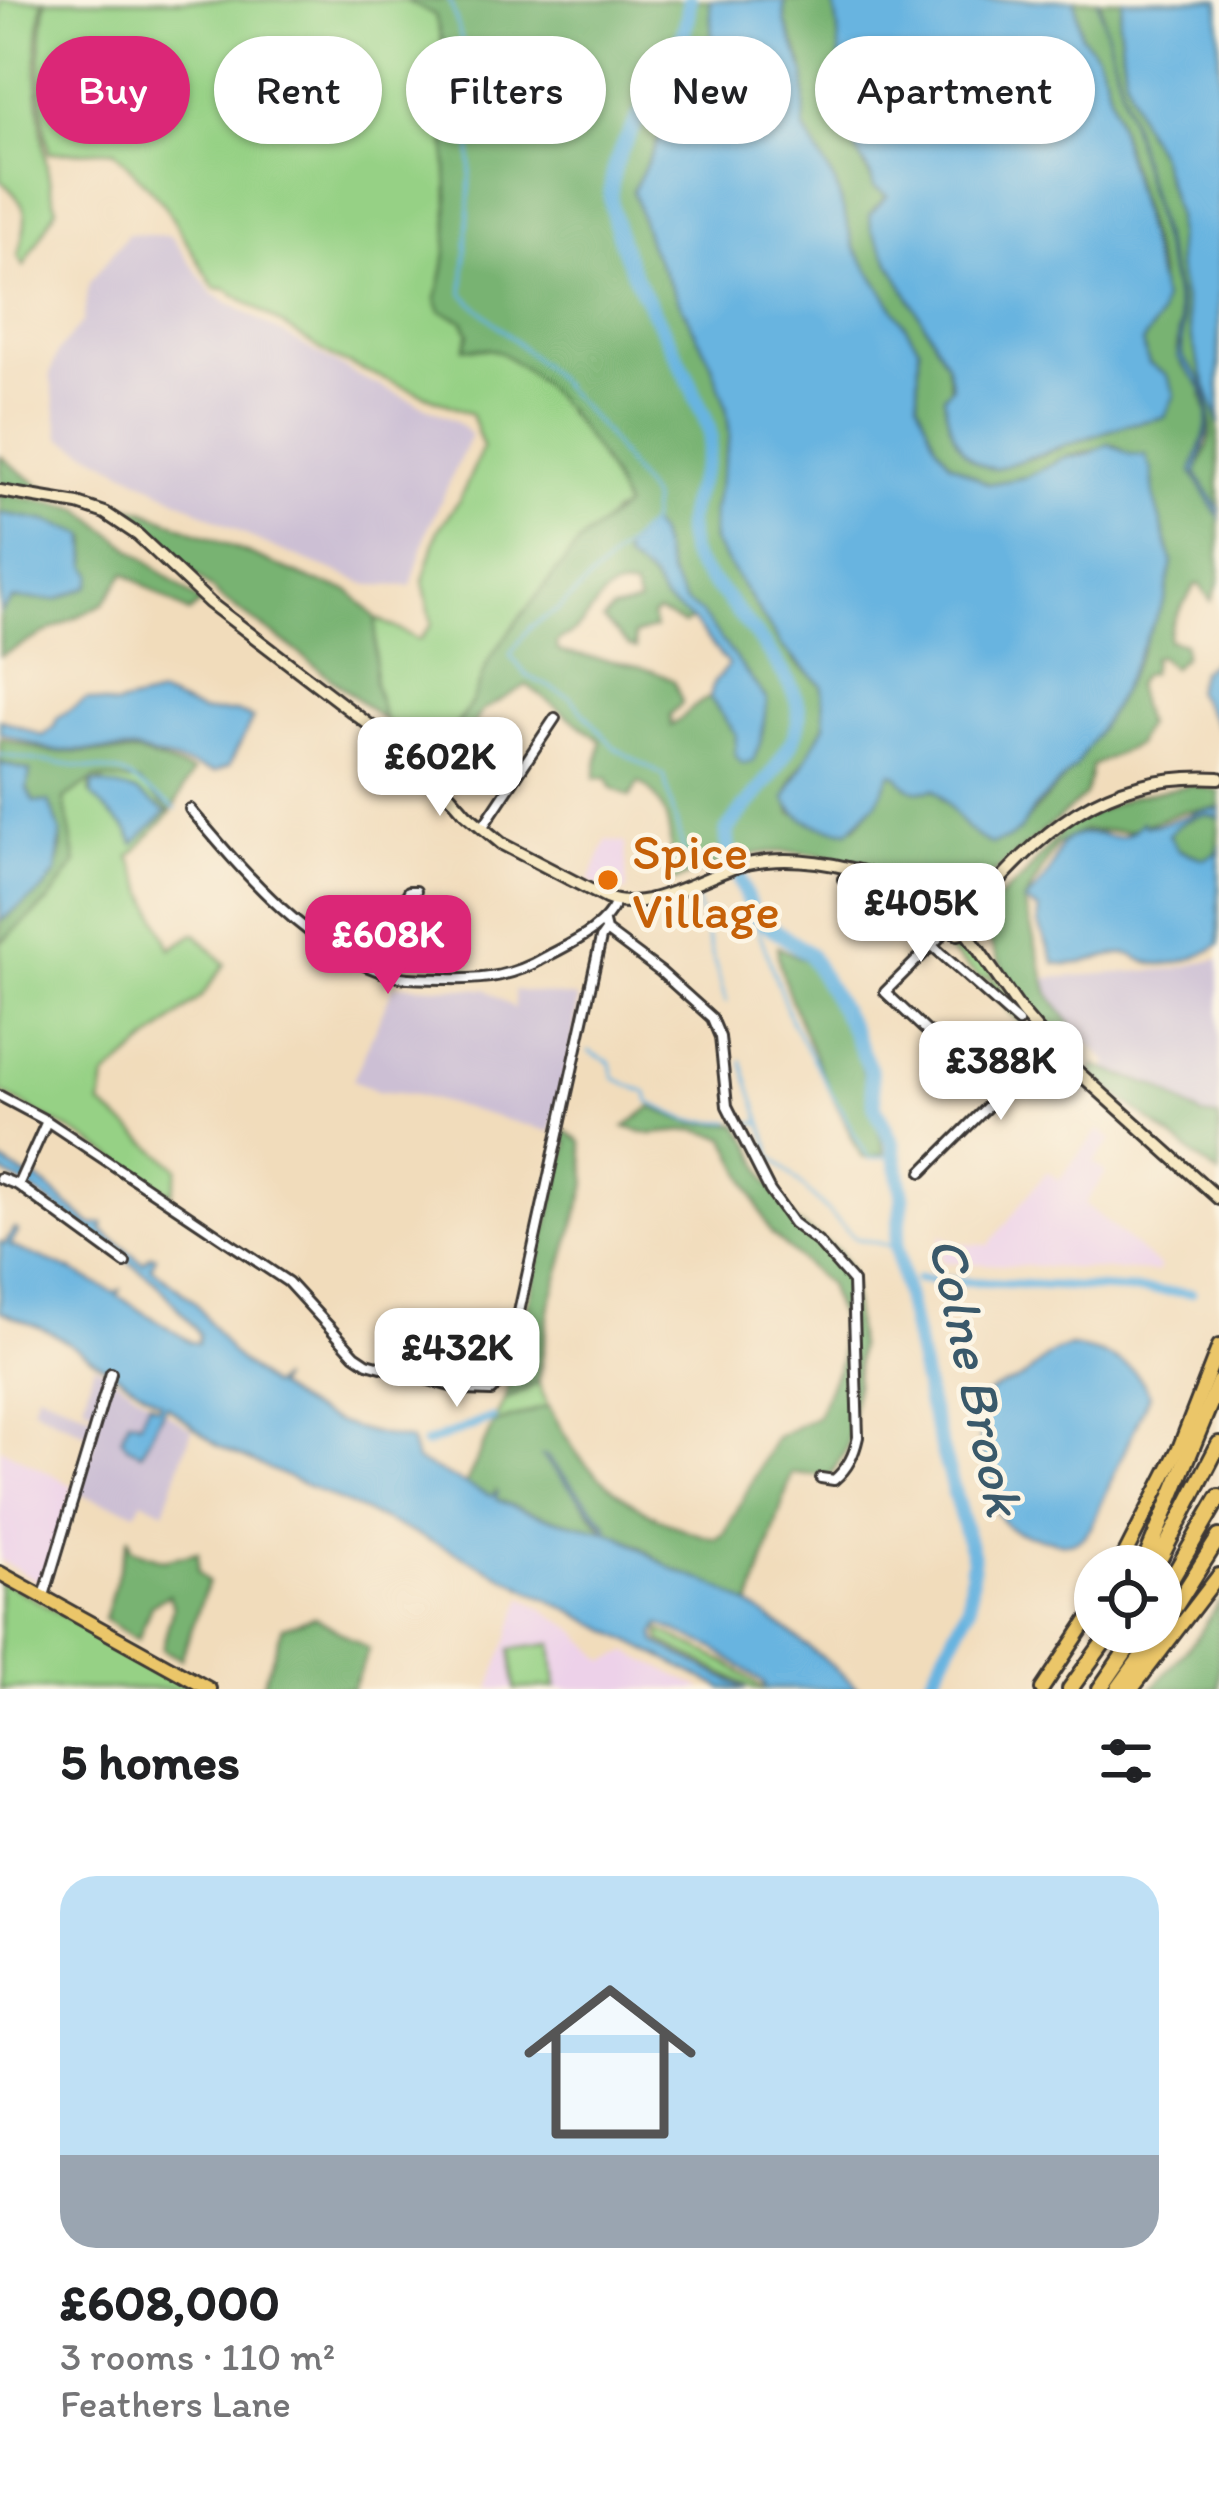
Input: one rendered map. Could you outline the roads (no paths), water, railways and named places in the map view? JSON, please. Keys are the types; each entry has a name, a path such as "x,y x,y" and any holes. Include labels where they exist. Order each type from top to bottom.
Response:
{"highway":[{"path":"1152,1545 1219,1382"},
{"path":"1167,1545 1219,1444"},
{"path":"1182,1561 1219,1497"},
{"path":"1182,1596 1219,1538"},
{"path":"1070,1689 1096,1653"},
{"path":"1100,1689 1124,1653"},
{"path":"1118,1689 1144,1653"}],"main road":[{"path":"0,491 78,504 105,513 138,535 210,603 427,769 482,828 532,863 616,902 643,901 745,865 793,861 874,875 922,892 952,914 967,916"},
{"path":"967,916 1055,826 1098,799 1155,780 1219,778"},
{"path":"952,914 949,928 955,934 966,932"},
{"path":"966,932 967,916"},
{"path":"966,932 1049,1044 1082,1079 1219,1199"},
{"path":"1130,1545 1180,1446 1219,1346"},
{"path":"0,1573 209,1689"},
{"path":"1132,1689 1219,1575"},
{"path":"1042,1689 1074,1641"}],"street":[{"path":"482,828 555,718"},
{"path":"190,809 260,888 350,959 399,977 497,979 605,927"},
{"path":"843,879 873,893 1018,1022"},
{"path":"370,968 409,891 416,891"},
{"path":"0,1096 47,1120 288,1282 367,1363 465,1390 491,1391 505,1376 601,938 616,902"},
{"path":"605,927 712,1018 720,1037 728,1106 770,1191 794,1223 853,1282 861,1415 858,1437 844,1471 834,1480 821,1478"},
{"path":"949,928 885,992 949,1060"},
{"path":"922,1172 1049,1044"},
{"path":"18,1185 47,1120"},
{"path":"0,1178 18,1185 124,1263"},
{"path":"44,1598 111,1373"}],"water":[{"path":"710,0 784,0 790,36 712,36"},
{"path":"832,0 1075,0 1081,36 838,36"},
{"path":"1098,0 1177,293 1183,322 1182,355 1200,378 1209,403 1208,426 1196,473 1219,509 1219,517 1192,472 1206,431 1206,400 1178,357 1180,321 1171,278"},
{"path":"1123,0 1219,0 1219,424 1194,348 1177,266 1176,215 1159,155 1140,121 1125,76 1119,21"},
{"path":"791,38 805,74 804,128 836,185 854,247 919,347 918,402 936,444 950,462 988,484 1027,477 1063,458 1086,455 1109,444 1131,455 1145,455 1172,562 1165,599 1113,707 1075,767 1009,839 991,844 980,838 934,789 913,789 891,773 877,802 848,831 803,819 785,798 825,725 822,685 783,648 713,541 713,512 730,435 726,406 711,362 650,246 633,191 656,144 791,144"},
{"path":"1095,52 1163,300 1159,318 1142,343 1149,364 1166,374 1175,394 1165,417 1125,425 996,469 974,460 958,443 946,408 944,396 952,386 946,362 871,229 870,214 887,196 874,187 854,144 1095,144"},
{"path":"0,513 47,521 86,535 87,565 93,575 89,586 56,600 13,599 0,613"},
{"path":"649,524 685,602 701,613 767,700 753,761 742,764 735,755 736,734 710,698 713,684 728,665 692,620 664,600 652,579 625,559 624,549"},
{"path":"1219,657 1219,729 1195,691 1201,671"},
{"path":"160,695 202,712 236,712 253,718 229,765 214,772 134,750 54,751 0,733 0,719 43,736 57,718 87,699 114,706"},
{"path":"0,763 30,771 27,789 34,802 49,802 61,833 56,873 42,891 0,921"},
{"path":"93,782 137,792 166,812 134,844 128,831 92,796"},
{"path":"1219,809 1219,818 1192,818 1169,835 1178,850 1204,859 1217,853 1219,844 1219,945 1175,963 1147,962 1124,954 1055,963 1039,925 1039,910 1024,902 1051,869 1064,842 1085,834 1118,837 1142,822 1155,825"},
{"path":"0,1160 39,1180 92,1225 103,1224 103,1231 143,1263 156,1257 151,1267 195,1302 232,1354 270,1386 280,1379 275,1387 323,1416 410,1440 416,1461 491,1496 497,1493 496,1499 509,1505 605,1531 542,1456 546,1456 606,1522 609,1532 748,1604 859,1689 765,1689 764,1683 714,1648 660,1624 657,1643 746,1689 722,1688 453,1551 218,1446 166,1405 141,1453 127,1446 122,1438 129,1419 140,1422 149,1402 158,1407 160,1402 51,1332 0,1311 0,1242 5,1244 14,1229 18,1231 10,1246 114,1293 120,1290 118,1296 191,1342 198,1343 199,1333 157,1283 32,1189 0,1171"},
{"path":"1071,1347 1128,1367 1149,1395 1091,1527 1068,1543 1015,1531 998,1514 984,1466 978,1403 992,1391 1023,1378 1052,1354"}],"waterway":[{"path":"449,0 460,33 470,106 463,294 550,373 602,429 652,500 649,524 559,609 530,627 510,655 527,676 570,697 615,748 664,776 689,873"},
{"name":"Colne Brook","path":"689,0 675,55 618,157 612,209 627,260 687,376 709,431 706,462 688,518 692,557 772,656 797,703 793,739 727,831 728,848 753,915 809,954 850,1025 870,1069 875,1107 893,1144 903,1197 896,1247 929,1404 973,1558 969,1606 927,1689"},
{"path":"0,755 122,773 176,809"},
{"path":"694,892 726,1002"},
{"path":"753,915 791,1021 869,1159 895,1156"},
{"path":"589,1051 611,1063 614,1078 647,1093 649,1102 688,1120 731,1122"},
{"path":"742,1061 773,1157 855,1238 896,1247"},
{"path":"741,1123 761,1123"},
{"path":"918,1279 1192,1293"},
{"path":"425,1444 492,1418"}],"place":[{"name":"Spice Village","path":"608,880"}]}
